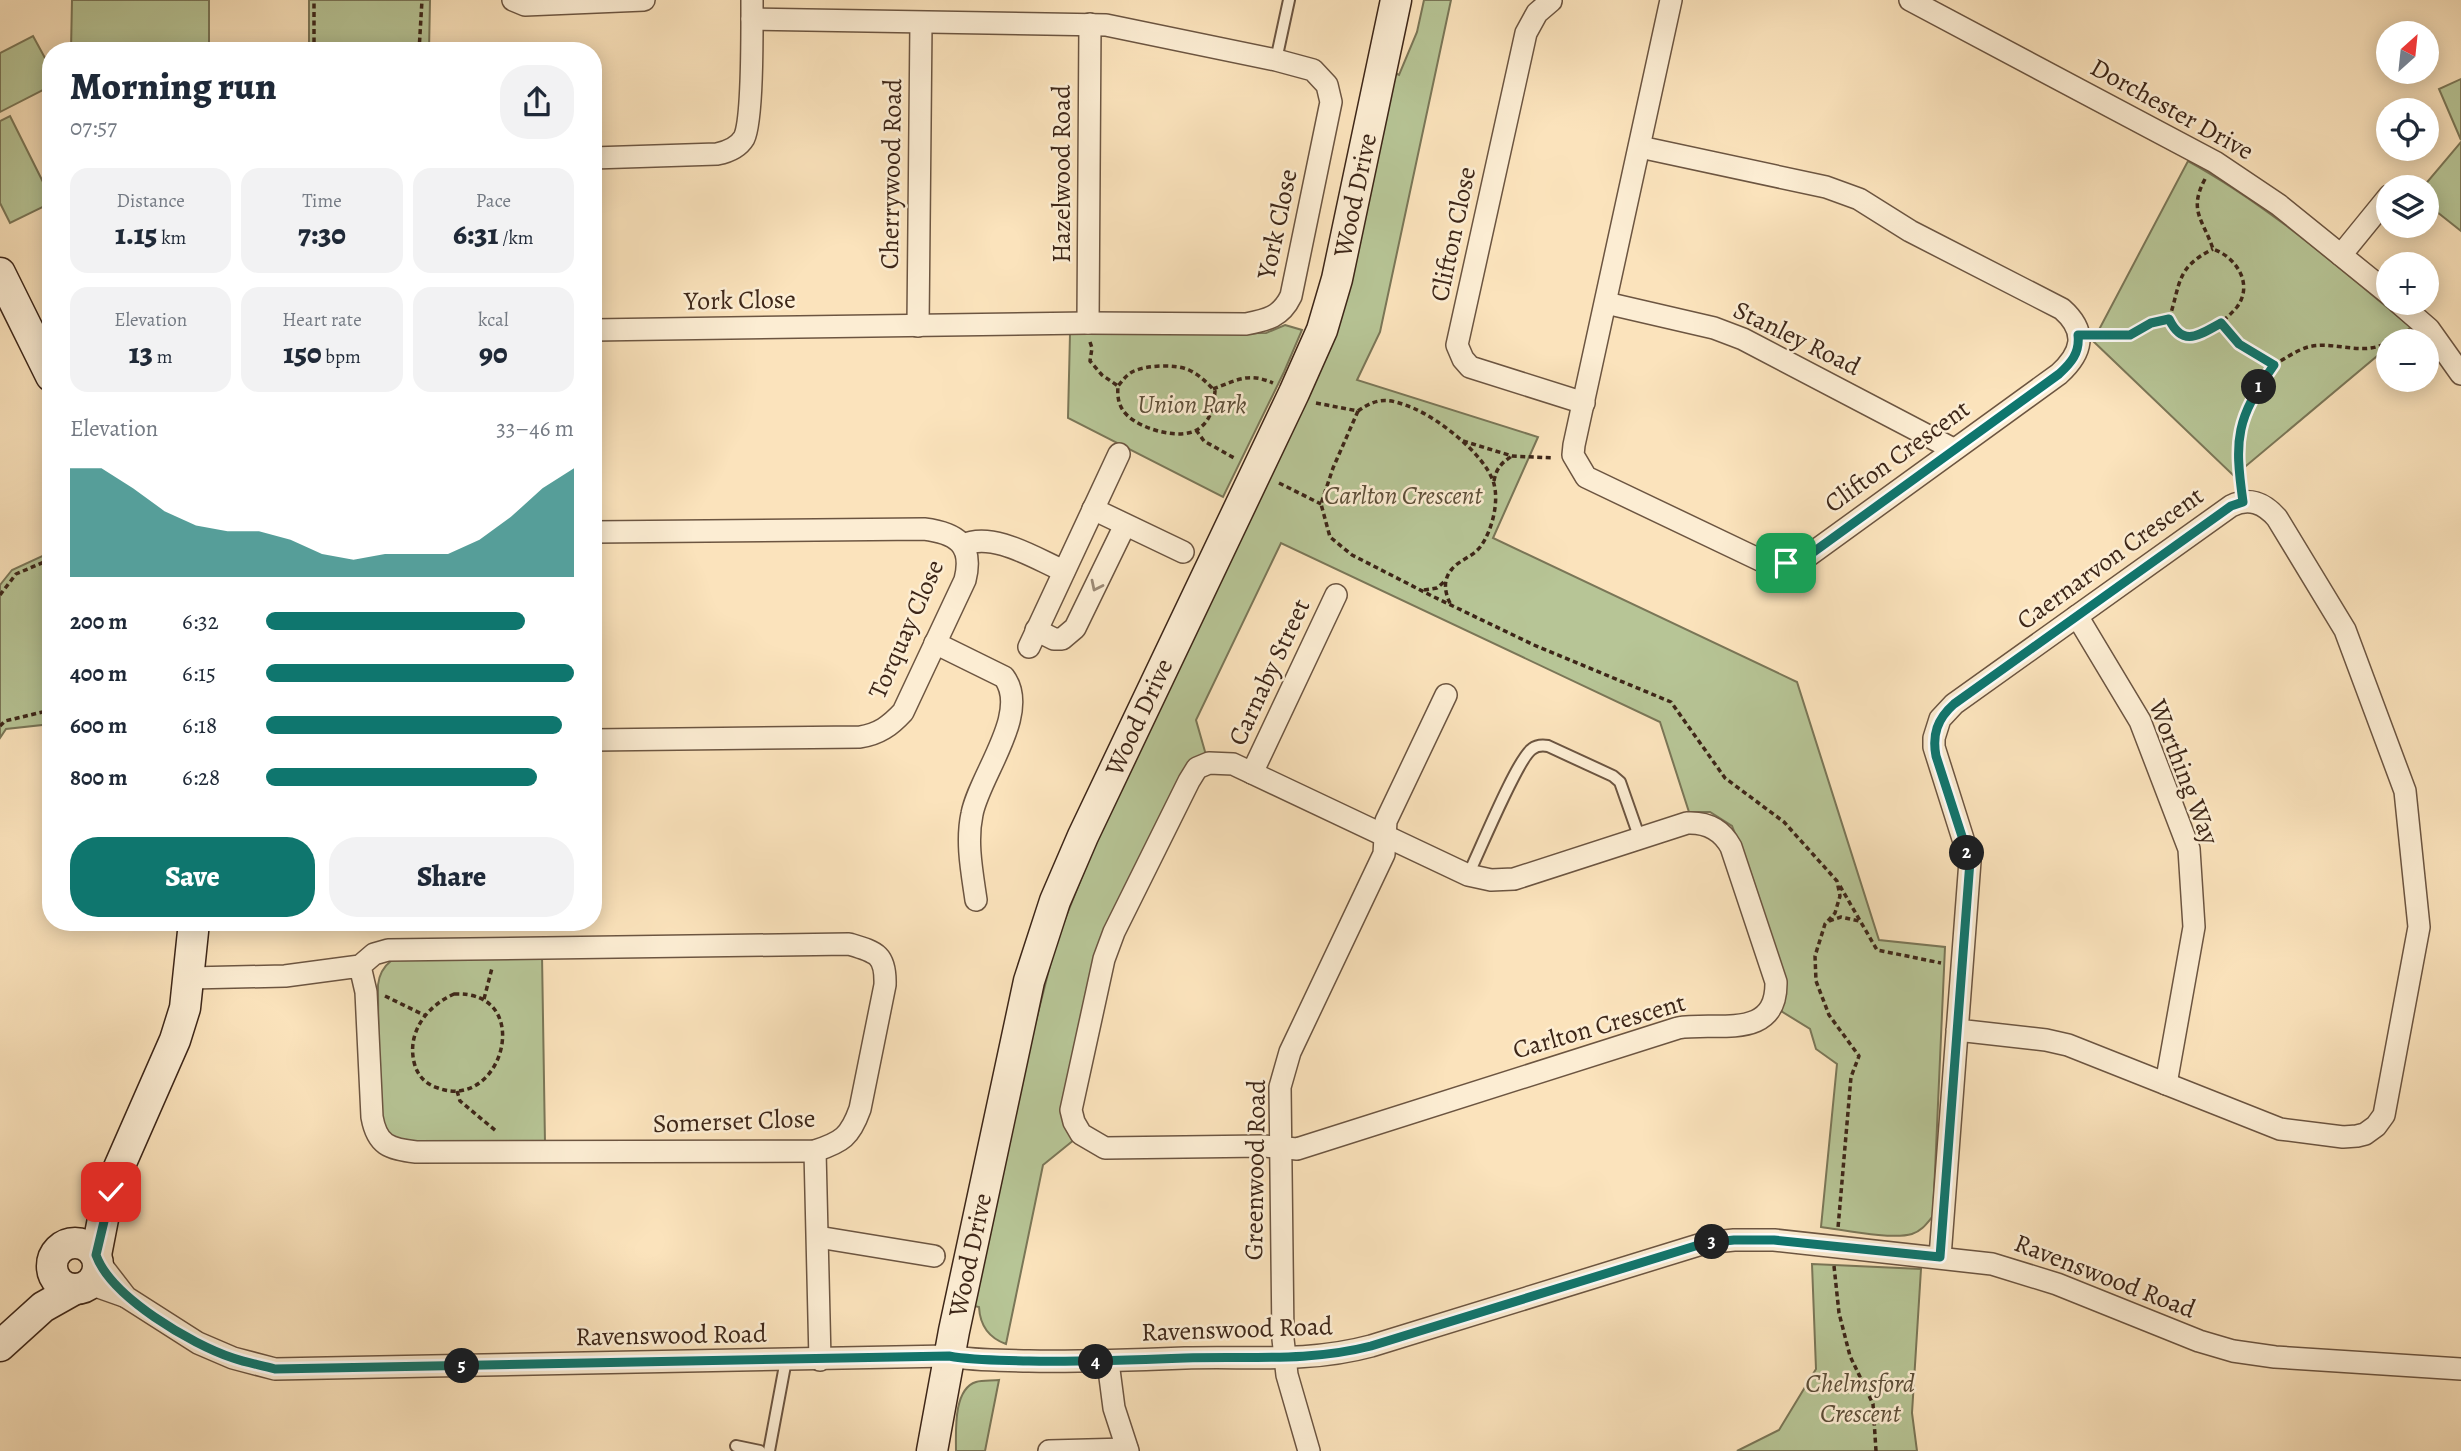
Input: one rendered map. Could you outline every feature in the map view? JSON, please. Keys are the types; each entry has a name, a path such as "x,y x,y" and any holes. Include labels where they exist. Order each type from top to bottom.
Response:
{"street":[{"path":"513,0 525,5 644,0"},
{"name":"Wood Drive","path":"932,1451 949,1356 1015,1042 1038,951 1079,844 1322,330 1337,279 1396,0"},
{"path":"1573,455 1671,0"},
{"name":"Dorchester Drive","path":"1910,0 2215,162 2279,205 2376,283"},
{"name":"Clifton Close","path":"1551,1 1537,13 1526,33 1457,345 1470,367 1584,403"},
{"name":"York Close","path":"602,158 716,155 726,153 740,143 745,137 748,117 752,9 921,23 1090,24 1276,60 1313,70 1327,85 1331,102 1291,296 1286,306 1267,320 1246,324 1088,323 602,330"},
{"name":"Cherrywood Road","path":"918,326 921,23"},
{"name":"Hazelwood Road","path":"1088,323 1090,24"},
{"path":"1640,147 1826,187 1859,199 1910,230 2062,309 2070,317 2078,335"},
{"path":"2341,255 2376,212"},
{"path":"0,273 42,358"},
{"name":"Stanley Road","path":"1606,303 1714,328 1743,339 1953,449"},
{"path":"2412,315 2428,329 2461,374"},
{"name":"Clifton Crescent","path":"1573,455 1586,477 1598,484 1760,560 1786,563 1808,556 2059,374 2078,352 2078,335"},
{"path":"1119,454 1032,639 1062,639 1075,628 1125,525"},
{"name":"Caernarvon Crescent","path":"1940,1257 1957,1030 1970,861 1934,747 1940,719 1954,704 2231,506 2243,502 2263,505 2277,518 2345,630 2405,791 2419,927 2384,1115 2376,1126 2365,1134 2343,1137 2280,1129 2068,1045 1957,1030"},
{"path":"1093,509 1183,552"},
{"name":"Torquay Close","path":"602,532 924,528 946,533 963,545 968,558 965,580 903,712 890,725 874,734 860,737 602,740"},
{"path":"963,545 979,540 1000,543 1064,571"},
{"name":"Carnaby Street","path":"1252,773 1336,595"},
{"name":"Worthing Way","path":"2077,616 2140,721 2189,849 2193,927 2166,1084"},
{"path":"935,643 996,672 1004,677 1010,687 1010,713 1005,734 972,811 970,853 976,900"},
{"name":"Greenwood Road","path":"1309,1451 1287,1375 1285,1357 1279,1147 1280,1087 1284,1069 1384,854 1385,821 1446,695"},
{"name":"Carlton Crescent","path":"1209,763 1233,764 1385,836 1468,875 1491,880 1514,878 1688,824 1697,823 1716,829 1727,840 1776,982 1774,1001 1763,1017 1745,1026 1706,1024 1678,1028 1297,1149 1105,1148 1081,1134 1070,1110 1104,959 1114,932 1198,768 1209,763"},
{"path":"7,1339 43,1307 90,1273 117,1172 175,1040 185,1009 193,931"},
{"name":"Somerset Close","path":"190,978 285,976 360,966 374,954 388,950 849,944 872,953 883,961 886,967 885,985 860,1109 854,1126 836,1144 815,1151 505,1152 398,1150 375,1133 366,992 360,966"},
{"path":"815,1151 820,1360"},
{"path":"7,1339 52,1269 55,1254 68,1244 117,1172"},
{"path":"818,1237 934,1256"},
{"name":"Ravenswood Road","path":"90,1273 198,1343 233,1358 275,1369 949,1356 972,1360 1108,1362 1306,1358 1371,1346 1705,1243 1754,1239 1992,1264 2057,1284 2199,1341 2233,1351 2275,1357 2461,1369"},
{"path":"68,1244 84,1244 90,1273"},
{"path":"52,1269 60,1283 90,1273"},
{"path":"1049,1451 1128,1450 1114,1408 1108,1362"}],"lane":[{"path":"1276,60 1289,0"},
{"path":"1468,875 1520,764 1533,748 1540,745 1548,746 1613,776 1620,782 1640,839"},
{"path":"769,1451 786,1360"},
{"path":"736,1446 760,1451"}],"path":[{"path":"314,0 314,42"},
{"path":"420,42 422,0"},
{"path":"2208,174 2198,192 2197,216 2213,249 2226,254 2235,264 2243,278 2243,292 2238,306 2221,323 2190,338 2181,336 2174,330 2169,319 2179,281 2196,257 2213,249"},
{"path":"2078,335 2130,335 2151,323 2169,319"},
{"path":"1088,323 1087,335 1092,348 1090,361 1102,375 1118,386"},
{"path":"2221,323 2239,344 2274,365"},
{"path":"2403,329 2406,326"},
{"path":"2243,502 2238,435 2250,400 2274,365 2308,347 2376,348"},
{"path":"1160,366 1187,368 1213,389 1213,409 1202,426 1174,435 1150,428 1129,416 1117,400 1118,386 1126,376 1136,370 1160,366"},
{"path":"1213,389 1249,376 1259,376 1279,385"},
{"path":"1304,398 1317,404 1358,411"},
{"path":"1270,478 1321,504 1333,468 1358,411 1371,401 1393,400 1427,414 1461,440 1477,456 1494,483"},
{"path":"1196,430 1204,441 1242,463"},
{"path":"1461,440 1512,456 1545,459 1573,455"},
{"path":"1422,591 1437,588 1446,580 1452,569 1480,547 1491,526 1495,508 1496,471 1512,456"},
{"path":"0,595 16,574 42,563"},
{"path":"1446,580 1446,595 1451,605"},
{"path":"0,726 5,721 42,712"},
{"path":"1837,881 1877,950 1962,967"},
{"path":"1827,922 1841,918 1858,921"},
{"path":"484,999 495,949"},
{"path":"366,992 382,995 426,1016"},
{"path":"467,993 484,999 492,1006 499,1017 504,1040 487,1077 472,1087 457,1091 439,1089 419,1076 412,1041 419,1023 426,1016 444,999 454,994 467,993"},
{"path":"457,1091 460,1101 501,1136 505,1152"},
{"path":"1834,1247 1839,1313 1850,1356 1873,1404 1876,1451"}],"green space":[{"path":"72,0 209,0 209,42 71,42"},
{"path":"309,0 430,0 429,42 309,42"},
{"name":"Carlton Crescent","path":"1424,0 1451,0 1380,332 1357,380 1538,437 1493,538 1797,682 1879,940 1945,947 1933,1216 1919,1231 1903,1236 1821,1227 1837,1064 1816,1049 1810,1029 1781,1011 1785,979 1751,874 1732,826 1710,812 1689,812 1660,722 1281,543 1196,720 1208,762 1112,931 1068,1110 1080,1135 1043,1165 1006,1344 986,1330 979,1307 974,1306 1025,1064 1056,942 1095,844 1311,389 1395,73 1399,75 1417,32"},
{"path":"33,36 42,52 42,91 0,112 0,53"},
{"path":"2461,79 2461,140 2439,89"},
{"path":"10,116 42,180 42,207 10,223 0,203 0,121"},
{"path":"2461,142 2461,231 2439,214 2439,175 2433,175"},
{"path":"2188,161 2276,218 2330,260 2376,298 2376,315 2396,315 2411,327 2376,329 2376,357 2234,476 2093,341"},
{"name":"Union Park","path":"1285,325 1302,330 1223,497 1068,418 1070,334 1266,333"},
{"path":"42,556 42,725 6,729 0,738 0,585 12,570"},
{"path":"542,955 545,1143 413,1146 391,1137 379,1118 378,985 380,974 386,965 392,960"},
{"name":"Chelmsford Crescent","path":"1812,1264 1921,1269 1912,1413 1917,1451 1737,1451 1779,1430 1816,1369"},
{"path":"999,1380 985,1451 956,1451 957,1412 963,1393 976,1382"}],"route":[{"path":"111,1192 96,1255 126,1297 198,1343 233,1358 275,1369 949,1356 972,1360 1108,1362 1187,1358 1306,1358 1371,1346 1705,1243 1774,1240 1940,1257 1970,861 1936,756 1936,729 1940,719 1954,704 2231,506 2243,502 2238,435 2250,400 2274,365 2239,344 2229,336 2221,323 2190,338 2181,336 2174,330 2169,319 2151,323 2130,335 2078,335 2078,352 2059,374 1808,556 1786,563"}]}
